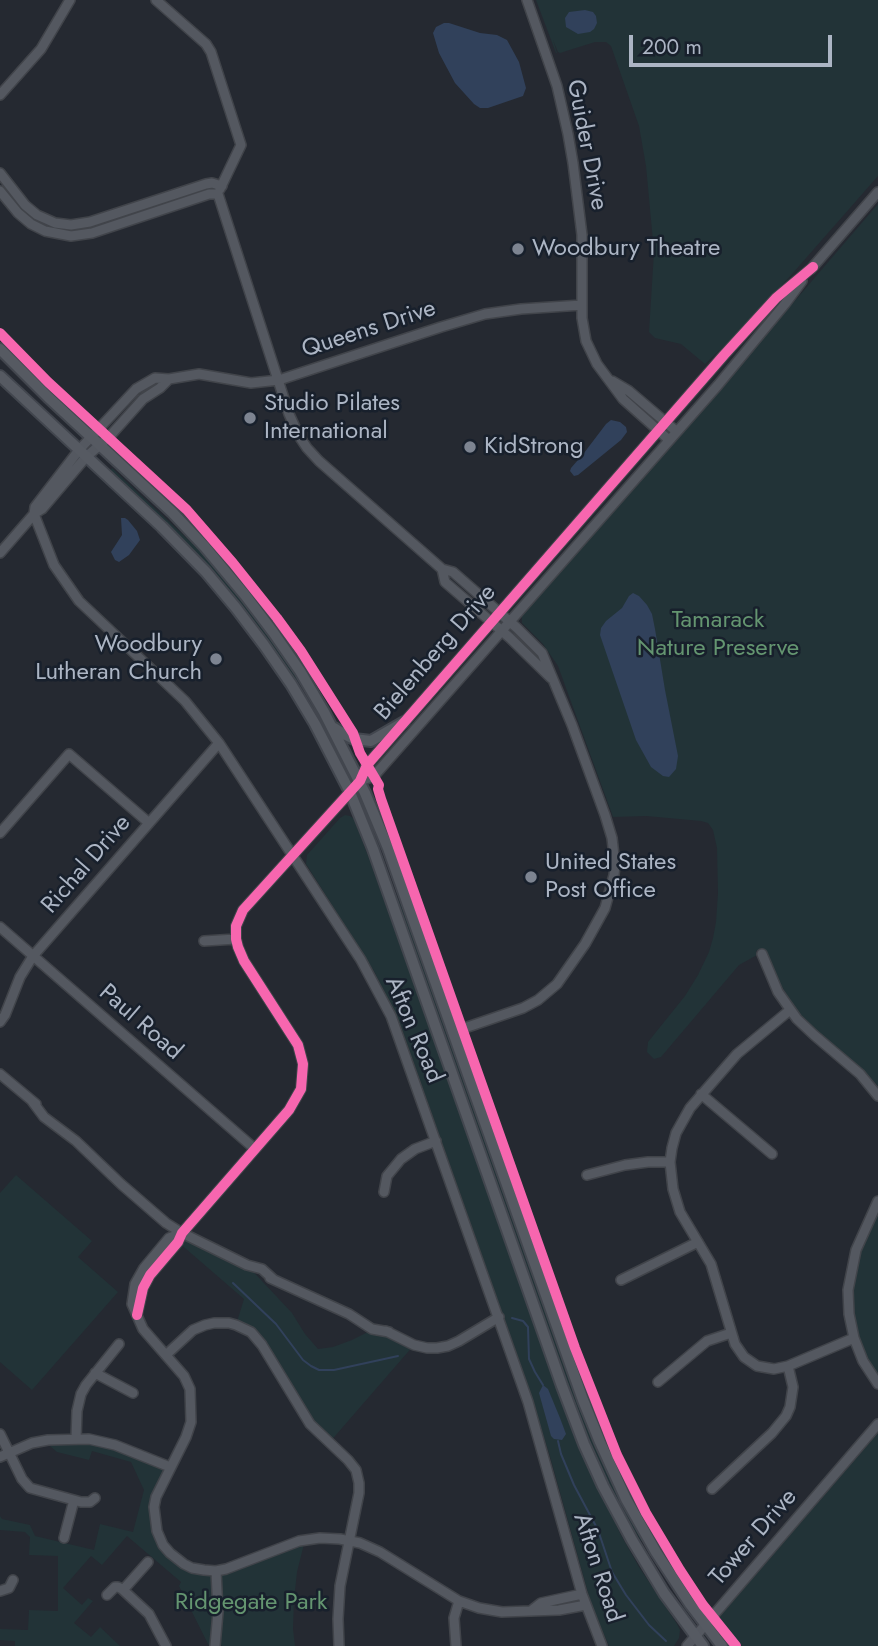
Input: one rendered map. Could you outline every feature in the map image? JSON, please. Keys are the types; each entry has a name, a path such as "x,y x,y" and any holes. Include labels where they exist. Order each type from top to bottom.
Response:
{"main road":[{"path":"0,349 178,518 240,588 295,665 331,725 360,781 388,848 600,1443 644,1532 672,1578 722,1646"},
{"path":"0,376 178,544 216,584 246,620 299,697 330,751 378,864 579,1430 603,1486 632,1540 664,1593 703,1646"},
{"path":"331,725 354,739 371,741 404,722"}],"street":[{"path":"0,95 39,52 71,0"},
{"path":"9,185 0,191 4,203 39,228 71,236 92,233 220,190 241,145 210,50 156,0"},
{"name":"Guider Drive","path":"527,0 550,62 570,143 582,235 582,305 586,341 597,364 623,399 669,440"},
{"path":"0,173 25,205 37,215 55,223 71,225 90,222 206,184 212,183 220,190 293,425 307,448 442,569 453,572 510,621 542,653 606,815 615,865 609,897 598,922 567,972 547,993 523,1007 453,1032"},
{"name":"Bielenberg Drive","path":"360,781 374,776 676,432 878,192"},
{"path":"4,203 16,194"},
{"name":"Bielenberg Drive","path":"236,939 237,923 243,911 360,781 367,765 776,298 813,267"},
{"name":"Queens Drive","path":"0,553 34,514 42,509 83,454 91,436 128,397 155,377 169,379 199,374 251,383 279,380 485,314 582,305"},
{"name":"Guider Drive","path":"608,378 629,391 676,432"},
{"name":"Queens Drive","path":"83,454 100,445 144,399 169,379"},
{"name":"Afton Road","path":"34,514 54,565 79,601 185,701 219,743 361,960 391,1016 499,1317 539,1440 582,1594 602,1646"},
{"path":"442,569 445,582 502,630 554,681"},
{"name":"Richal Drive","path":"0,1022 20,977 33,956 219,743"},
{"path":"0,833 69,754 149,823"},
{"name":"Paul Road","path":"0,927 255,1149"},
{"path":"204,941 236,939 244,961 296,1041 303,1064 303,1081 297,1099 289,1110 182,1233 169,1238 138,1276 132,1293 132,1304 143,1329 167,1354 184,1376 190,1389 191,1422 156,1497 155,1525 160,1539 170,1553 184,1564 204,1570 226,1569 299,1541 320,1538 349,1541 380,1552 459,1601 479,1608 502,1612 586,1605"},
{"path":"762,954 773,981 790,1010 814,1035 860,1074 878,1096"},
{"path":"790,1010 737,1054 690,1108 679,1126 672,1148 670,1163 673,1189 685,1222 715,1274 740,1352 750,1362 774,1369 788,1366 854,1338"},
{"path":"0,1074 48,1112 60,1127 131,1194 166,1223 247,1265 262,1269 273,1279 359,1320 371,1321 417,1346 448,1346 499,1317"},
{"path":"701,1094 772,1154"},
{"path":"384,1192 387,1176 401,1159 415,1149 436,1141"},
{"path":"587,1175 625,1164 670,1163"},
{"path":"878,1201 856,1250 849,1277 848,1302 854,1338 863,1361 878,1384"},
{"path":"621,1280 698,1242"},
{"path":"167,1354 193,1330 214,1323 236,1325 251,1332 310,1424 348,1460 358,1476 359,1493 339,1600 339,1646"},
{"path":"658,1381 707,1341 732,1333"},
{"path":"76,1439 78,1403 86,1385 119,1344"},
{"path":"712,1489 772,1433 786,1416 793,1387 788,1366"},
{"path":"95,1373 133,1393"},
{"name":"Tower Drive","path":"687,1646 878,1424"},
{"path":"0,1434 5,1454 29,1486 74,1500 88,1502 95,1498"},
{"path":"5,1454 32,1443 48,1440 102,1441 170,1467"},
{"path":"64,1538 74,1500"},
{"path":"123,1590 148,1562"},
{"path":"215,1646 218,1612 216,1570"},
{"path":"0,1591 9,1588 13,1580"},
{"path":"107,1595 116,1587 123,1590 148,1612 166,1646"},
{"path":"532,1609 541,1603 582,1594"},
{"path":"456,1646 454,1618 459,1601"}],"green space":[{"path":"536,0 878,0 878,176 737,334 705,364 681,344 655,338 649,332 654,252 646,166 639,126 611,46 606,42 595,42 560,53 553,40 556,53"},
{"name":"Tamarack Nature Preserve","path":"878,204 878,1086 797,1011 779,982 765,949 756,951 757,955 739,965 661,1057 654,1059 647,1052 648,1042 685,996 698,975 713,938 718,893 717,848 713,830 708,823 701,821 646,816 613,817 558,666 543,644 522,623 522,615"},
{"path":"112,468 215,565 241,596 304,686 302,687 270,646 109,472"},
{"path":"345,815 354,819 370,861 577,1443 621,1535 680,1630 674,1646 609,1646 592,1607 549,1453 523,1372 400,1024 375,973 306,864 307,855"},
{"path":"390,883 415,937 594,1442 643,1540 641,1541 613,1496 577,1412"},
{"path":"16,1175 92,1241 78,1257 118,1292 32,1390 0,1362 0,1193"},
{"path":"878,1213 878,1376 861,1343 855,1322 853,1297 857,1261"},
{"path":"182,1233 246,1264 292,1313 318,1349 333,1347 374,1329 414,1345 329,1443 310,1424 262,1345 236,1325 244,1299 178,1242"},
{"path":"878,1433 878,1646 731,1646 718,1629 720,1616"},
{"name":"Ridgegate Park","path":"89,1439 170,1467 156,1497 155,1525 176,1559 216,1571 305,1540 294,1600 295,1646 222,1646 216,1640 215,1646 209,1646 179,1586 181,1582 127,1536 102,1565 91,1556 63,1588 82,1605 88,1598 93,1601 74,1623 91,1637 100,1627 120,1646 15,1646 15,1641 0,1640 0,1629 28,1630 29,1610 58,1611 58,1556 29,1555 30,1537 25,1532 0,1530 0,1516 2,1519 30,1525 35,1536 94,1550 100,1524 133,1532 144,1490 131,1462 92,1451 89,1460 57,1452 44,1441"}],"water":[{"path":"585,10 596,16 594,29 578,34 566,27 565,18 569,12"},
{"path":"444,23 497,35 507,40 519,62 526,88 523,96 488,108 480,108 474,104 455,83 439,53 433,33 436,27"},
{"path":"611,420 620,422 627,432 621,440 574,476 571,468"},
{"path":"121,518 128,520 140,540 129,555 119,562 111,552 122,535"},
{"path":"633,593 647,605 655,629 678,756 676,769 669,777 651,767 636,740 600,635 606,621 622,608"},
{"path":"543,1385 548,1389 566,1434 562,1440 551,1436 539,1393"}],"waterway":[{"path":"233,1283 276,1324 303,1360 319,1370 334,1370 398,1356"},
{"path":"512,1318 523,1321 528,1327 529,1359 543,1385"},
{"path":"558,1441 574,1485 598,1530 612,1572 649,1625 666,1641"}],"cycle path":[{"path":"137,1315 143,1288 150,1275 178,1242 182,1233 289,1110 301,1089 303,1064 298,1045 244,961 238,947 236,926 243,910 360,781 367,765 724,355 776,298 813,267"},
{"path":"0,333 48,382 187,510 277,618 353,733 360,753 379,785 381,799 575,1348 617,1455 646,1513 680,1570 703,1605 736,1646"}],"place":[{"name":"Woodbury Theatre","path":"518,249"},
{"name":"Studio Pilates International","path":"250,418"},
{"name":"KidStrong","path":"470,447"},
{"name":"Woodbury Lutheran Church","path":"216,659"},
{"name":"United States Post Office","path":"531,877"}]}
